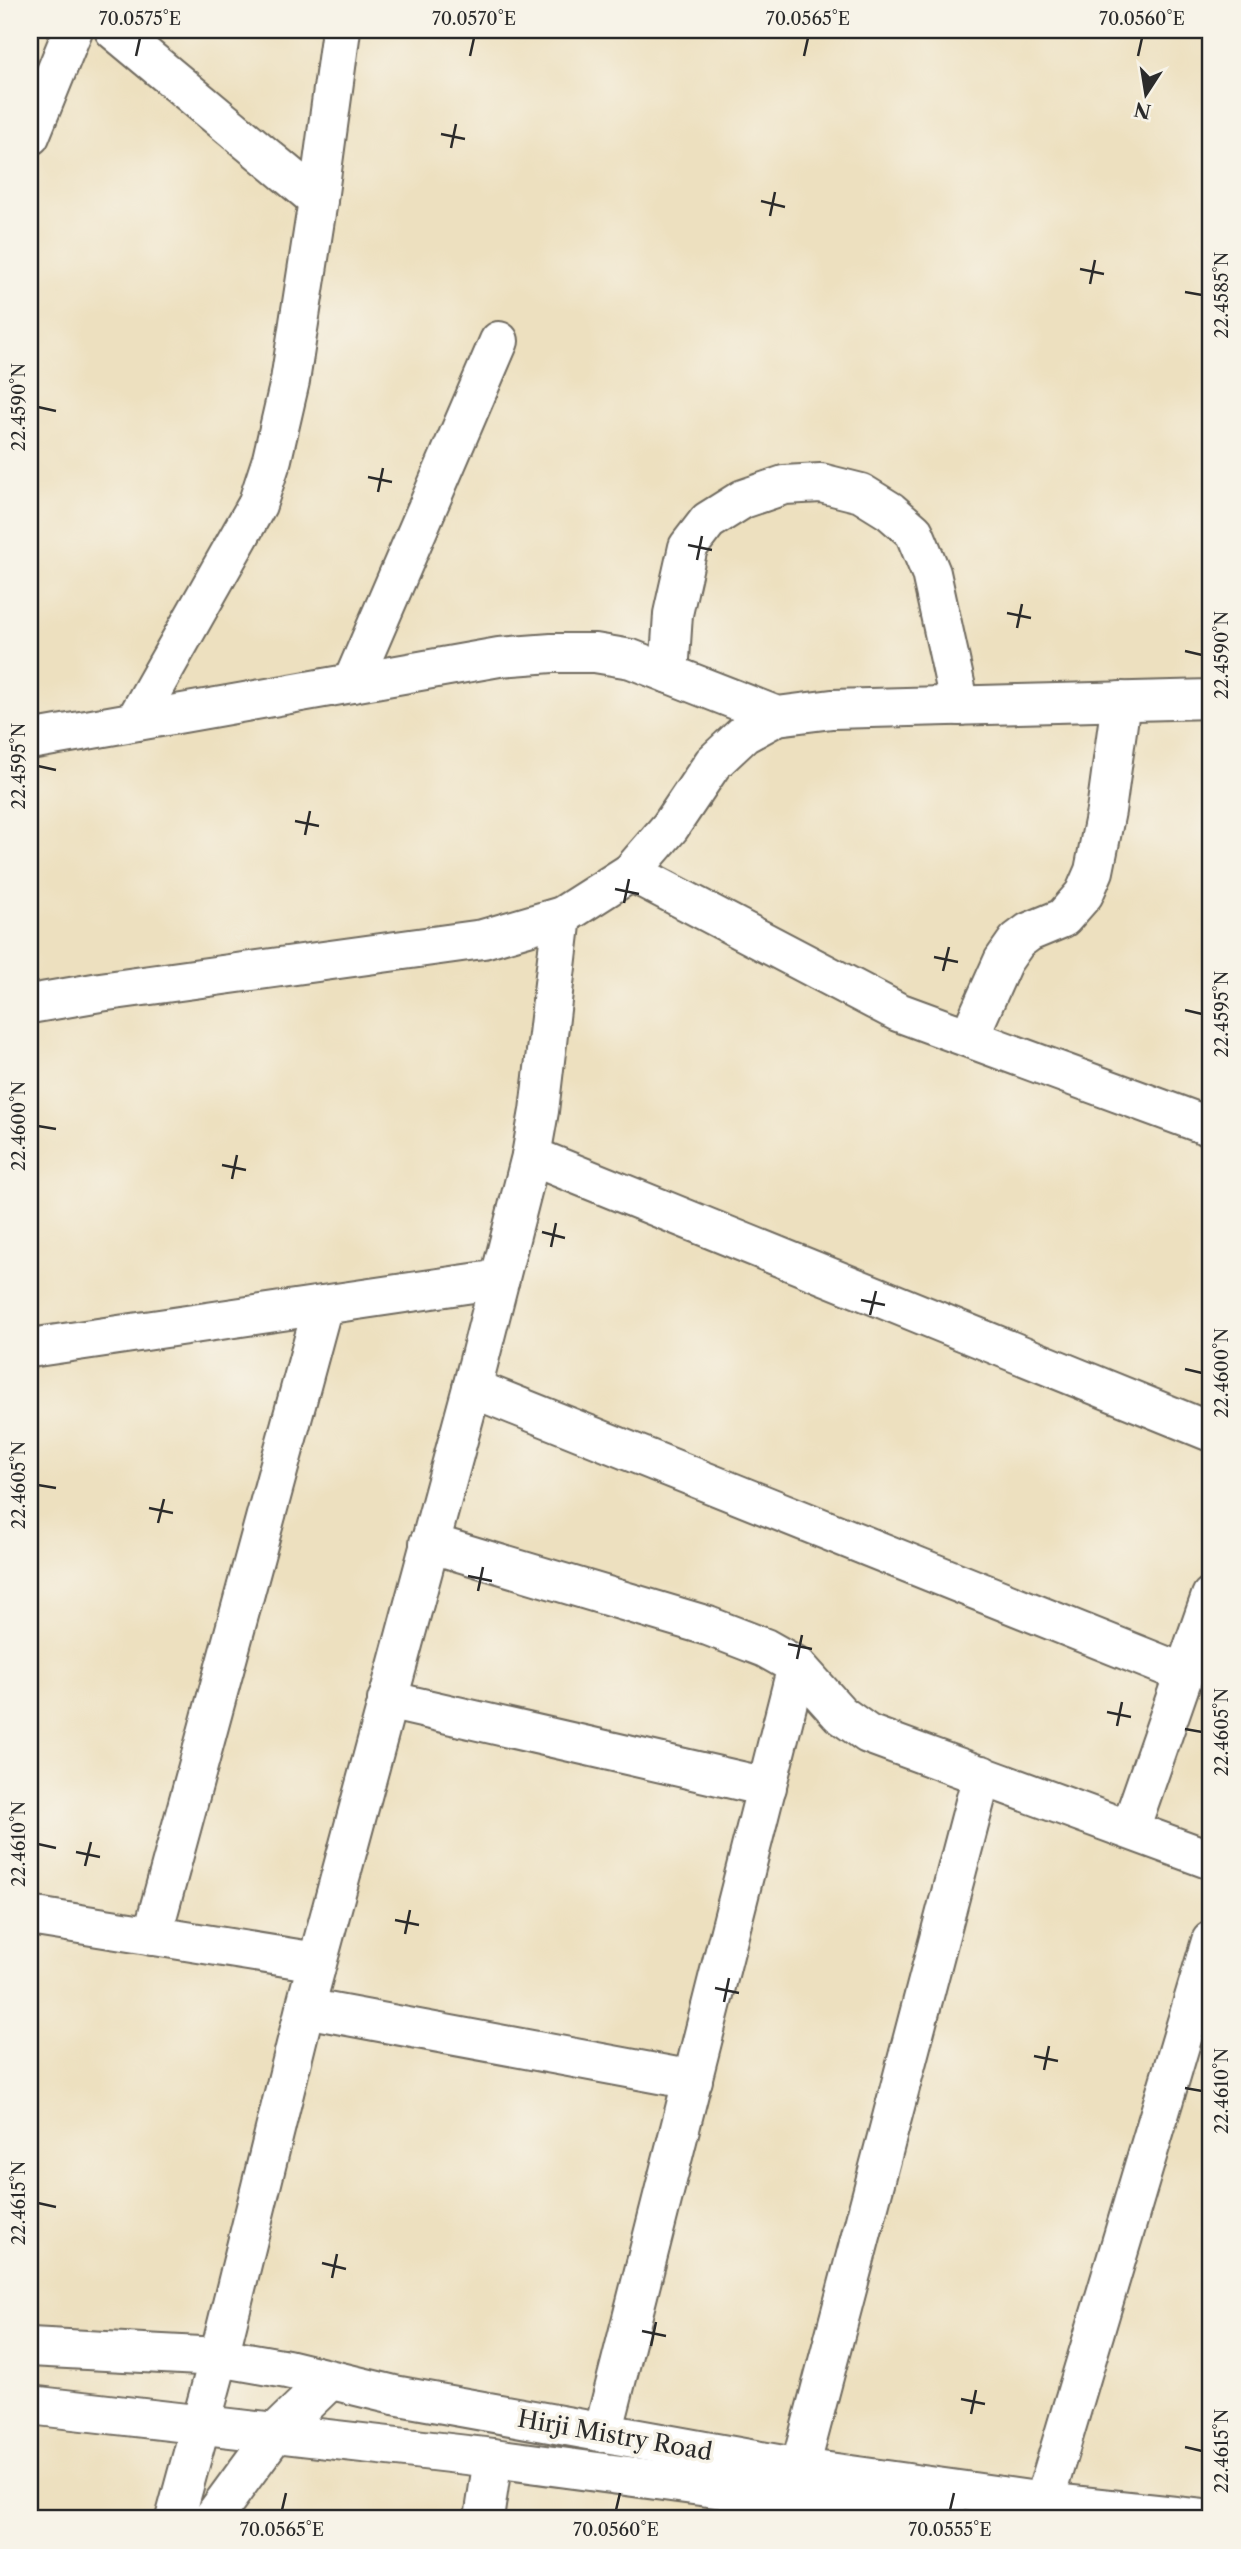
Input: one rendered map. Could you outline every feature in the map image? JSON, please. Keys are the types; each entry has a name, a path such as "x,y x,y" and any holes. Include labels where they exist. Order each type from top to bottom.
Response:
{"street":[{"path":"30,136 41,78 73,30"},
{"path":"114,30 318,200"},
{"path":"135,721 257,505 272,459 290,382 341,30"},
{"path":"352,683 499,341"},
{"path":"669,674 673,614 688,547 708,521 743,499 784,485 821,483 862,493 890,511 914,532 931,573 960,706"},
{"path":"30,740 499,657 552,653 595,653 631,659 777,716"},
{"path":"30,1004 483,939 562,916 631,872 670,827 713,763 744,734 777,716 832,709 1211,699"},
{"path":"970,1037 1003,961 1017,941 1029,932 1063,918 1084,894 1094,872 1106,811 1121,701"},
{"path":"631,872 898,1012 1211,1127"},
{"path":"175,2519 219,2357 304,2008 472,1388 531,1156 539,1111 562,916"},
{"path":"531,1156 1211,1432"},
{"path":"30,1348 500,1279"},
{"path":"152,1936 323,1305"},
{"path":"472,1388 1183,1673"},
{"path":"429,1543 708,1626 765,1648 797,1666 840,1714 868,1734 1211,1860"},
{"path":"1130,1829 1211,1596"},
{"path":"603,2433 797,1666"},
{"path":"387,1700 767,1787"},
{"path":"800,2468 982,1775"},
{"path":"30,1916 317,1962"},
{"path":"1044,2502 1211,1941"},
{"path":"304,2008 693,2080"},
{"name":"Hirji Mistry Road","path":"30,2347 219,2357 394,2395 800,2468 1044,2502 1203,2519"},
{"path":"212,2519 275,2433 330,2380"},
{"name":"Hirji Mistry Road","path":"30,2405 493,2458 947,2519"},
{"path":"484,2519 493,2458"}]}
